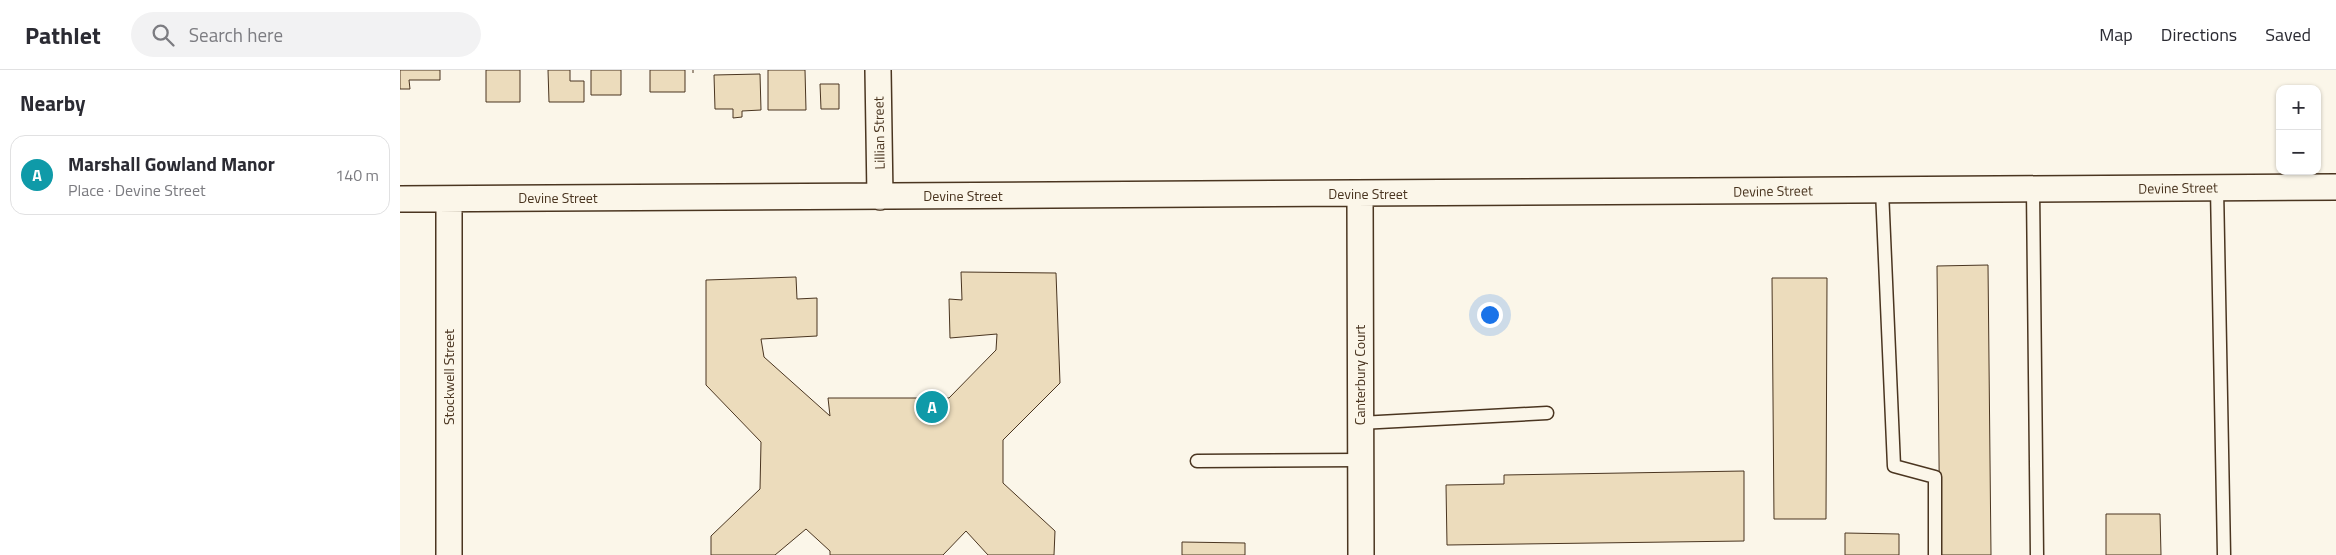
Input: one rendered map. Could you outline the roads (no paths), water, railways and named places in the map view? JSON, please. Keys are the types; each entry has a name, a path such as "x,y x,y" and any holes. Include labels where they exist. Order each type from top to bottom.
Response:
{"street":[{"name":"Lillian Street","path":"878,70 880,197"},
{"name":"Devine Street","path":"400,199 2336,187"},
{"name":"Canterbury Court","path":"1360,194 1361,555"},
{"name":"Stockwell Street","path":"449,198 449,555"}],"lane":[{"path":"2216,188 2224,555"},
{"path":"1882,190 1894,466 1935,477 1935,555"},
{"path":"2033,190 2037,555"},
{"path":"1360,423 1547,413"},
{"path":"1197,461 1360,460"}],"place":[{"name":"Marshall Gowland Manor","path":"932,407"}]}
